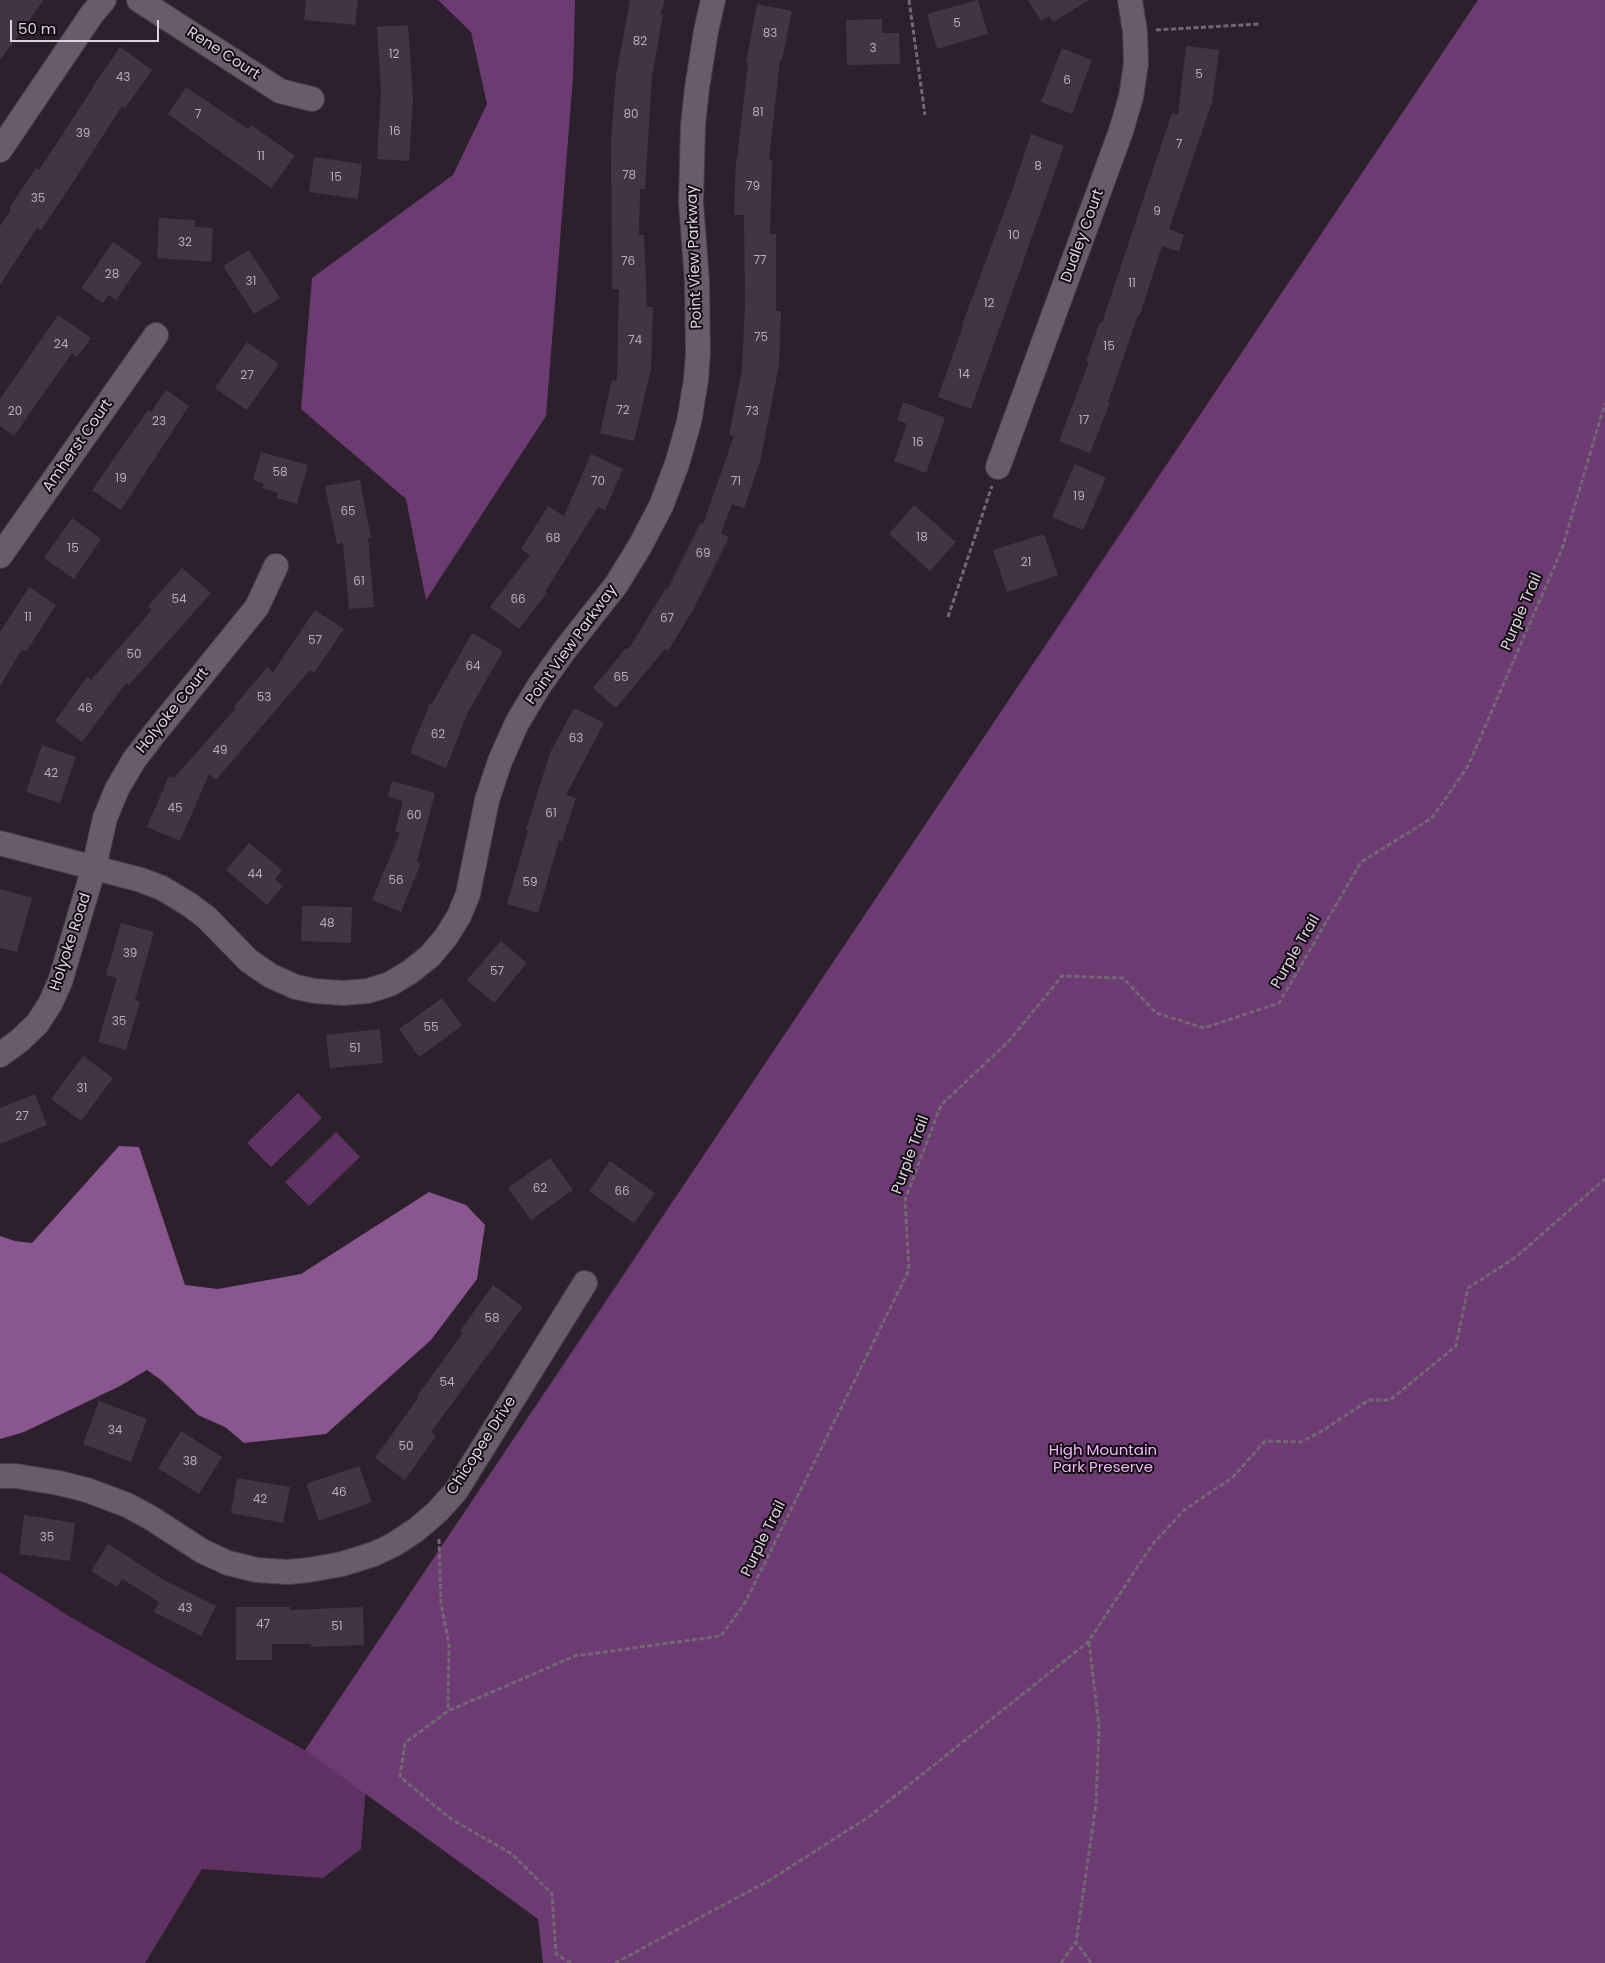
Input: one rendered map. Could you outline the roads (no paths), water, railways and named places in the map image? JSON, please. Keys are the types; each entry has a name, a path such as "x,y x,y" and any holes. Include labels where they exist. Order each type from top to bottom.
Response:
{"street":[{"path":"0,150 92,14 104,0"},
{"name":"Rene Court","path":"139,0 280,90 312,99"},
{"name":"Point View Parkway","path":"0,843 141,880 162,888 207,918 249,961 271,976 315,991 343,993 368,991 390,984 410,972 430,956 446,937 459,916 468,894 487,800 500,761 517,723 539,686 564,651 616,585 640,546 661,506 677,464 689,422 696,380 698,282 692,202 694,125 696,88 713,0"},
{"name":"Dudley Court","path":"998,467 1121,131 1131,97 1136,64 1135,32 1130,0"},
{"name":"Amherst Court","path":"0,556 156,335"},
{"name":"Holyoke Court","path":"94,867 105,818 117,789 134,760 258,607 276,566"},
{"name":"Holyoke Road","path":"0,1055 20,1041 31,1030 50,1004 60,982 94,867"},
{"name":"Chicopee Drive","path":"0,1476 16,1476 87,1490 126,1505 151,1518 202,1551 228,1562 257,1570 288,1572 309,1570 342,1564 374,1554 393,1545 416,1530 437,1512 456,1491 584,1282"}],"park label":[{"name":"High Mountain Park Preserve","path":"1103,1460"}]}
